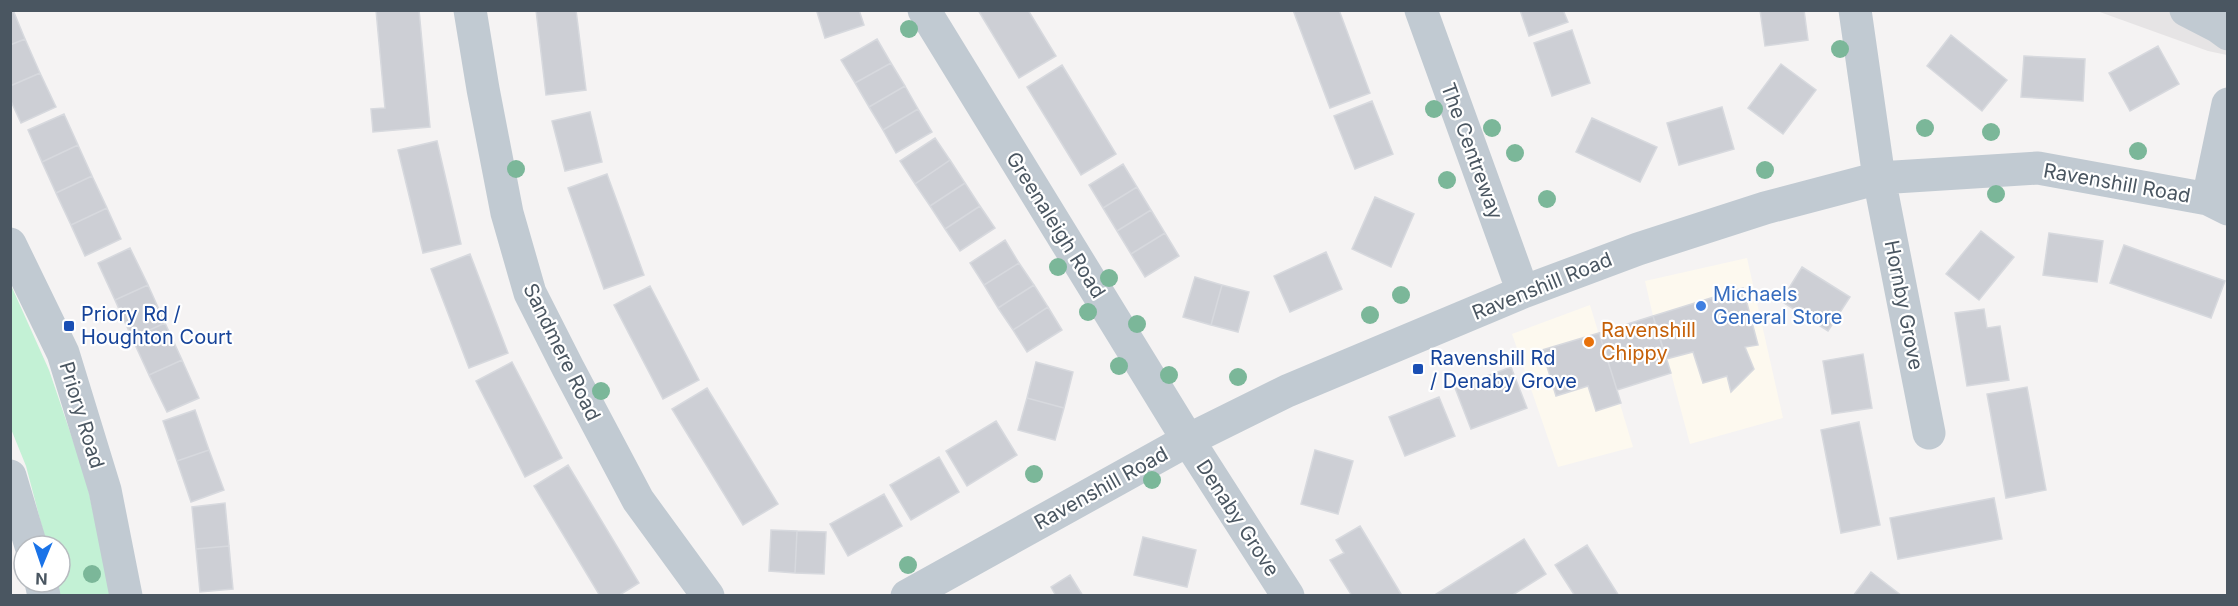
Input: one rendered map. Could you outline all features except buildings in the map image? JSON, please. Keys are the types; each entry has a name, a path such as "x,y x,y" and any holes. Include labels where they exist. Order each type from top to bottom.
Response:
{"street":[{"name":"Sandmere Road","path":"470,10 507,213 530,293 567,368 638,500 708,596"},
{"name":"Greenaleigh Road","path":"924,10 1188,440"},
{"name":"The Centreway","path":"1421,10 1523,292"},
{"name":"Hornby Grove","path":"1855,10 1879,178 1929,433"},
{"path":"2186,10 2228,34"},
{"path":"2218,204 2228,104"},
{"name":"Ravenshill Road","path":"907,596 1188,440 1287,391 1523,292 1648,245 1765,208 1879,178 2038,168 2218,204"},
{"name":"Priory Road","path":"10,244 63,353 105,490 126,596"},
{"name":"Denaby Grove","path":"1188,440 1288,596"},
{"path":"10,476 27,534"}],"shaded area":[{"path":"2097,11 2227,11 2227,55 2208,51"},
{"path":"1747,258 1783,418 1690,444 1645,281"},
{"path":"1590,305 1633,447 1558,467 1512,334"}],"green space":[{"path":"10,283 49,370 86,479 111,595 55,595 72,594 72,534 44,534 26,466 11,429"}],"place":[{"name":"Michaels General Store","path":"1701,306"},
{"name":"Priory Rd / Houghton Court","path":"69,326"},
{"name":"Ravenshill Chippy","path":"1589,342"},
{"name":"Ravenshill Rd / Denaby Grove","path":"1418,369"}]}
